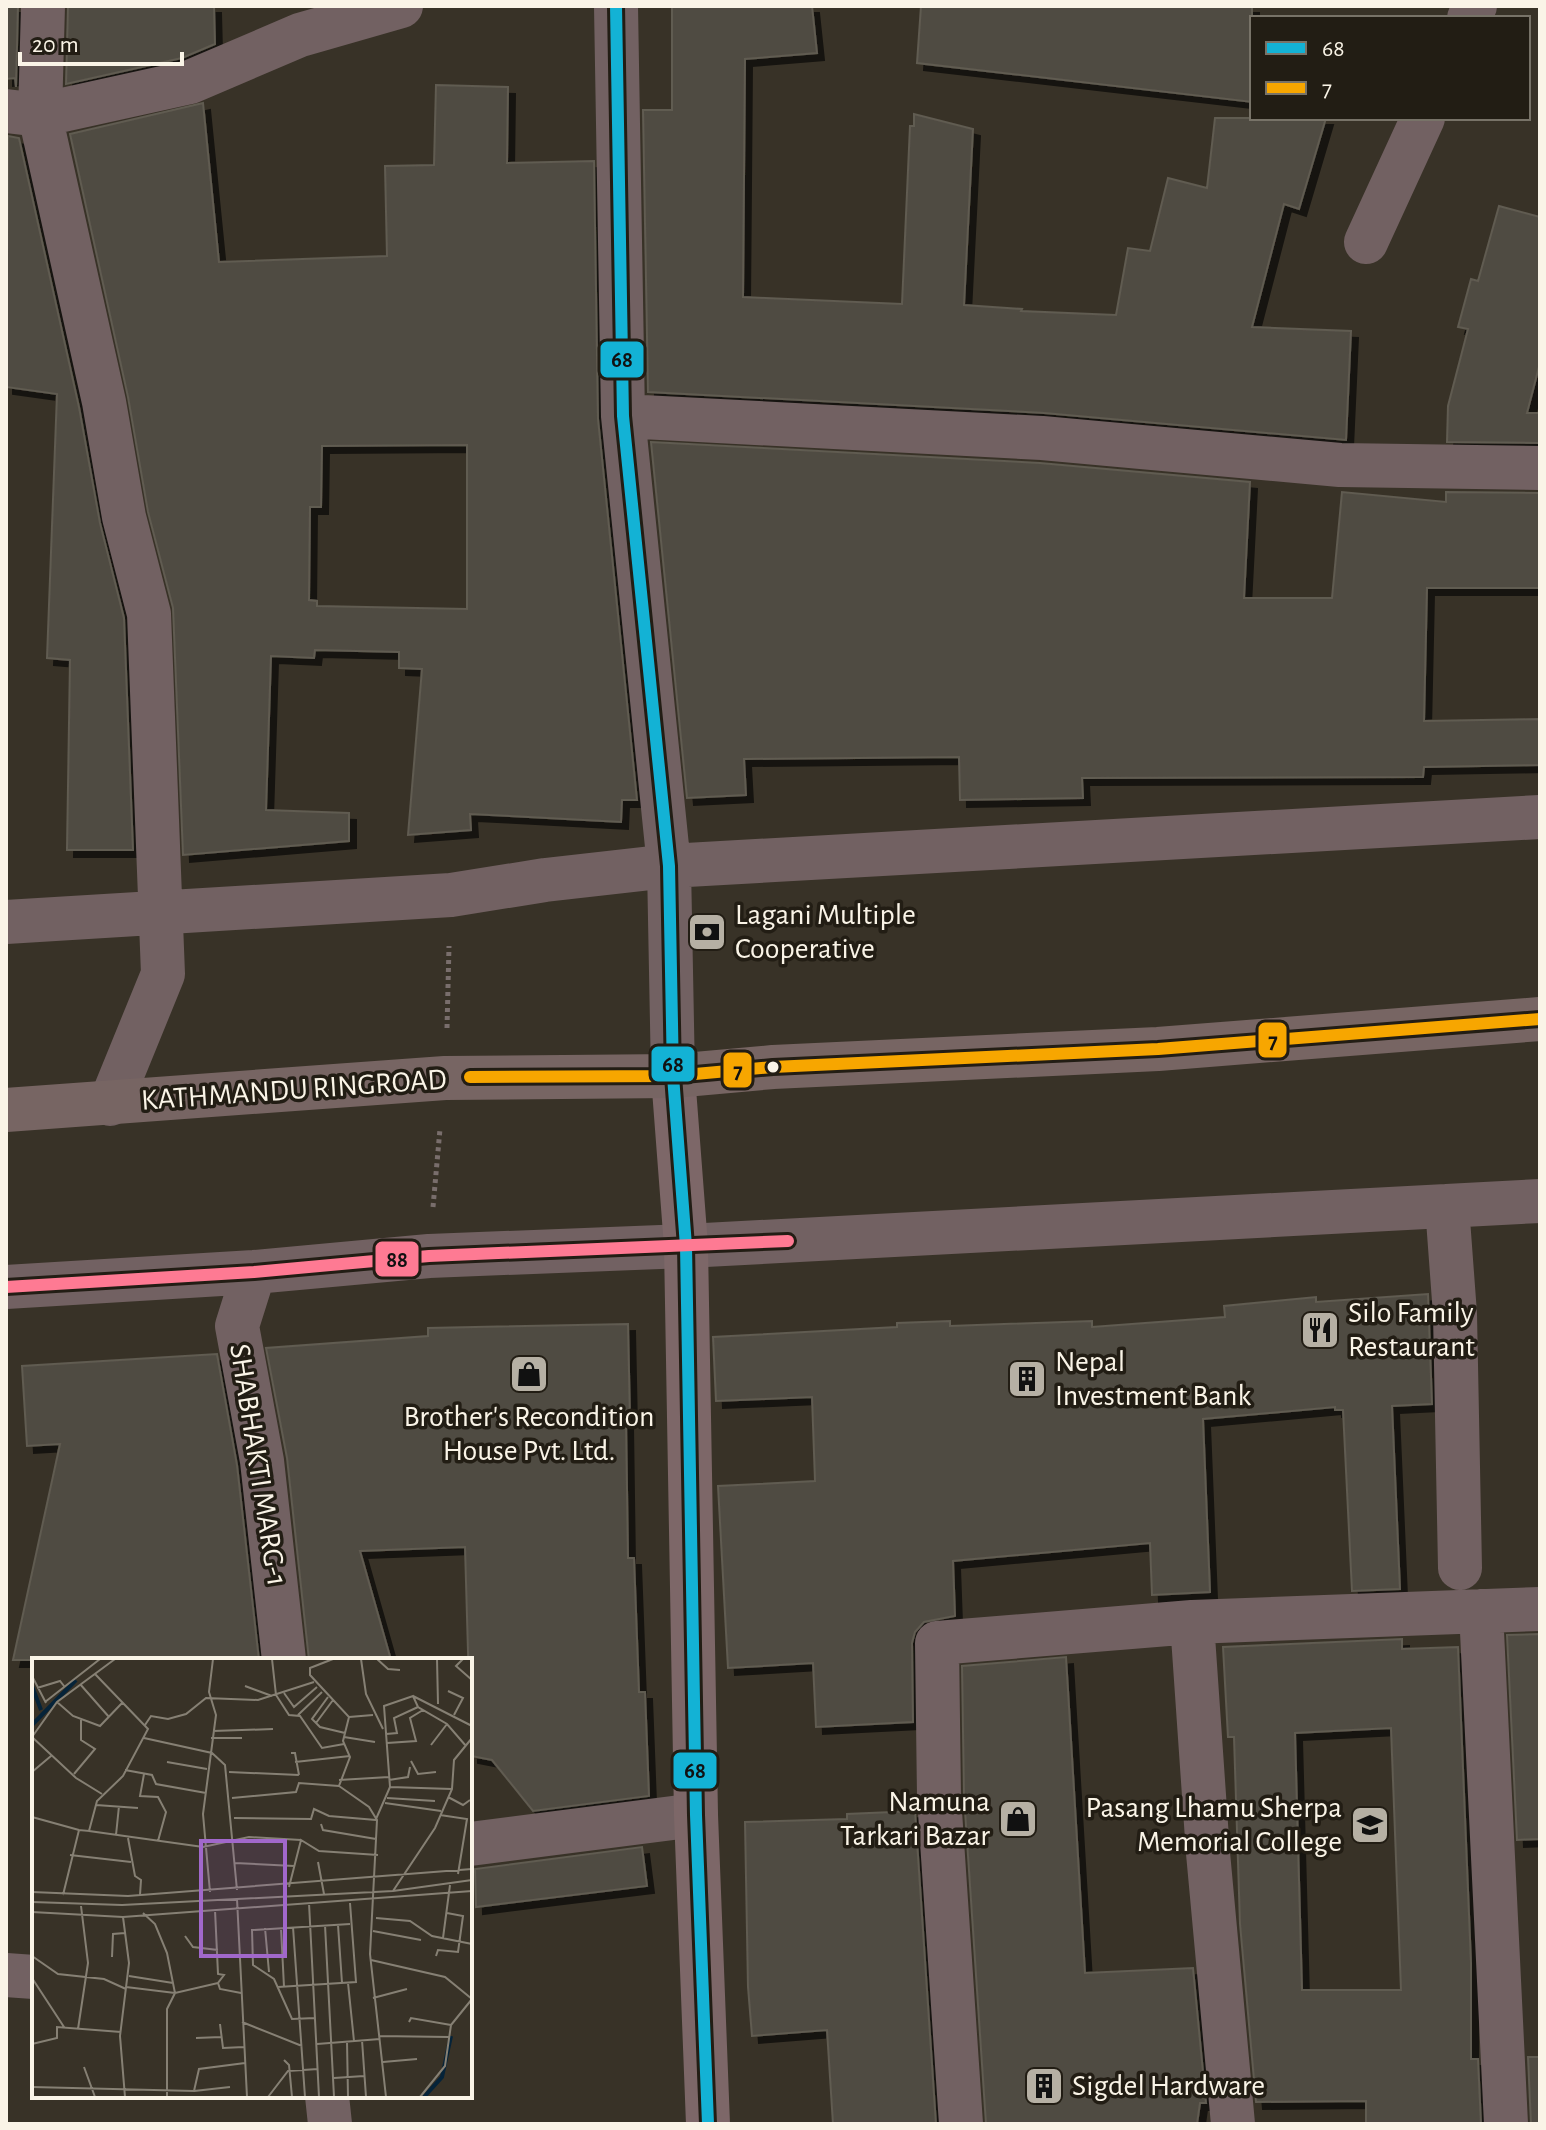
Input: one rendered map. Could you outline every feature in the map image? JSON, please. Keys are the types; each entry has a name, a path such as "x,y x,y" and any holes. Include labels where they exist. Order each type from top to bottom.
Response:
{"highway":[{"name":"KATHMANDU RINGROAD","path":"6,1110 445,1078 673,1076 773,1067 1158,1049 1540,1019"}],"main road":[{"path":"673,1076 686,1246 696,1815 708,2124"}],"street":[{"path":"43,6 23,113 104,402 124,517 149,614 163,974 110,1104"},
{"path":"23,113 190,82 300,35 401,6"},
{"path":"616,6 623,416 669,866 673,1076"},
{"path":"1366,242 1422,120"},
{"path":"623,416 1042,438 1340,465 1540,468"},
{"path":"6,922 451,895 545,880 669,866 1540,817"},
{"path":"6,1287 254,1272 429,1256 686,1246 1540,1201"},
{"path":"1447,1206 1455,1314 1460,1568"},
{"name":"SHABHAKTI MARG-1","path":"254,1272 237,1326 262,1461 284,1658"},
{"path":"961,2124 939,1797 937,1643 1192,1622 1540,1609"},
{"path":"1481,1611 1506,2124"},
{"path":"1192,1622 1208,1853 1233,2124"},
{"path":"472,1844 696,1815"},
{"path":"6,1975 32,1977"},
{"path":"327,2098 330,2124"}],"building":[{"path":"6,6 18,6 16,87 15,78 6,79"},
{"path":"68,6 214,6 215,44 182,58 66,84"},
{"path":"672,6 812,6 817,53 745,59 743,297 902,304 910,126 914,126 914,114 973,129 964,305 1116,315 1128,248 1150,251 1168,178 1207,188 1215,118 1325,120 1299,209 1284,204 1252,327 1351,331 1346,440 1044,413 648,392 643,110 672,110"},
{"path":"921,6 1252,6 1250,102 917,63"},
{"path":"436,85 508,87 507,163 594,161 598,419 637,800 622,800 621,822 470,814 471,830 408,835 422,669 399,668 399,652 315,650 314,658 271,656 266,810 349,813 349,841 183,855 173,608 148,512 128,397 70,134 203,103 219,262 387,256 385,166 434,165","holes":["467,445 467,609 317,606 317,601 309,600 310,507 321,507 322,446"]},
{"path":"8,136 19,138 79,407 100,523 124,618 133,850 67,850 70,660 47,658 57,394 6,387"},
{"path":"1499,206 1540,217 1540,363 1527,413 1540,413 1540,443 1447,442 1448,406 1468,329 1458,327 1471,279 1478,281"},
{"path":"651,442 1040,463 1250,482 1244,598 1332,598 1342,492 1446,502 1446,492 1540,493 1540,588 1427,588 1424,721 1540,719 1540,765 1424,767 1423,777 1082,778 1083,798 960,800 959,757 744,759 746,795 687,798"},
{"path":"1428,1294 1432,1404 1392,1406 1400,1589 1352,1591 1343,1410 1335,1410 1335,1407 1203,1419 1210,1592 1152,1595 1150,1543 953,1561 955,1616 924,1622 915,1632 912,1643 913,1722 816,1727 813,1663 728,1668 718,1486 815,1481 812,1397 716,1401 713,1337 897,1327 897,1323 950,1321 950,1326 1092,1321 1092,1327 1225,1317 1224,1306 1316,1297 1316,1302"},
{"path":"628,1324 628,1558 634,1558 639,1692 645,1692 649,1796 533,1811 492,1760 472,1756 472,1658 468,1658 465,1547 360,1551 390,1658 309,1658 287,1458 266,1348 428,1336 428,1328"},
{"path":"217,1354 237,1465 259,1658 13,1660 60,1444 27,1446 22,1366"},
{"path":"1540,1634 1540,1839 1517,1840 1507,1635"},
{"path":"1402,1639 1402,1649 1458,1647 1471,1963 1471,2059 1478,2059 1481,2124 1366,2124 1366,2101 1256,2102 1240,1924 1234,1737 1228,1737 1223,1647","holes":["1391,1728 1401,1990 1302,1990 1295,1733"]},
{"path":"1066,1657 1085,1973 1193,1968 1206,2103 1200,2103 1197,2124 986,2124 964,1796 962,1666"},
{"path":"915,1811 936,2124 833,2124 827,2030 752,2036 745,1822 847,1819 847,1814"},
{"path":"642,1847 647,1886 476,1907 475,1869"},
{"path":"1528,2057 1540,2057 1540,2124 1531,2124"}],"transit line":[{"name":"68","path":"616,6 623,416 669,866 673,1076 686,1246 696,1815 708,2124"},
{"name":"7","path":"470,1077 673,1076 773,1067 1158,1049 1540,1019"},
{"name":"88","path":"6,1287 254,1272 429,1256 788,1241"}],"place":[{"name":"Lagani Multiple Cooperative","path":"707,932"},
{"name":"Silo Family Restaurant","path":"1320,1330"},
{"name":"Brother's Recondition House Pvt. Ltd.","path":"529,1374"},
{"name":"Nepal Investment Bank","path":"1027,1379"},
{"name":"Namuna Tarkari Bazar","path":"1018,1819"},
{"name":"Pasang Lhamu Sherpa Memorial College","path":"1370,1825"},
{"name":"Sigdel Hardware","path":"1044,2086"}]}
